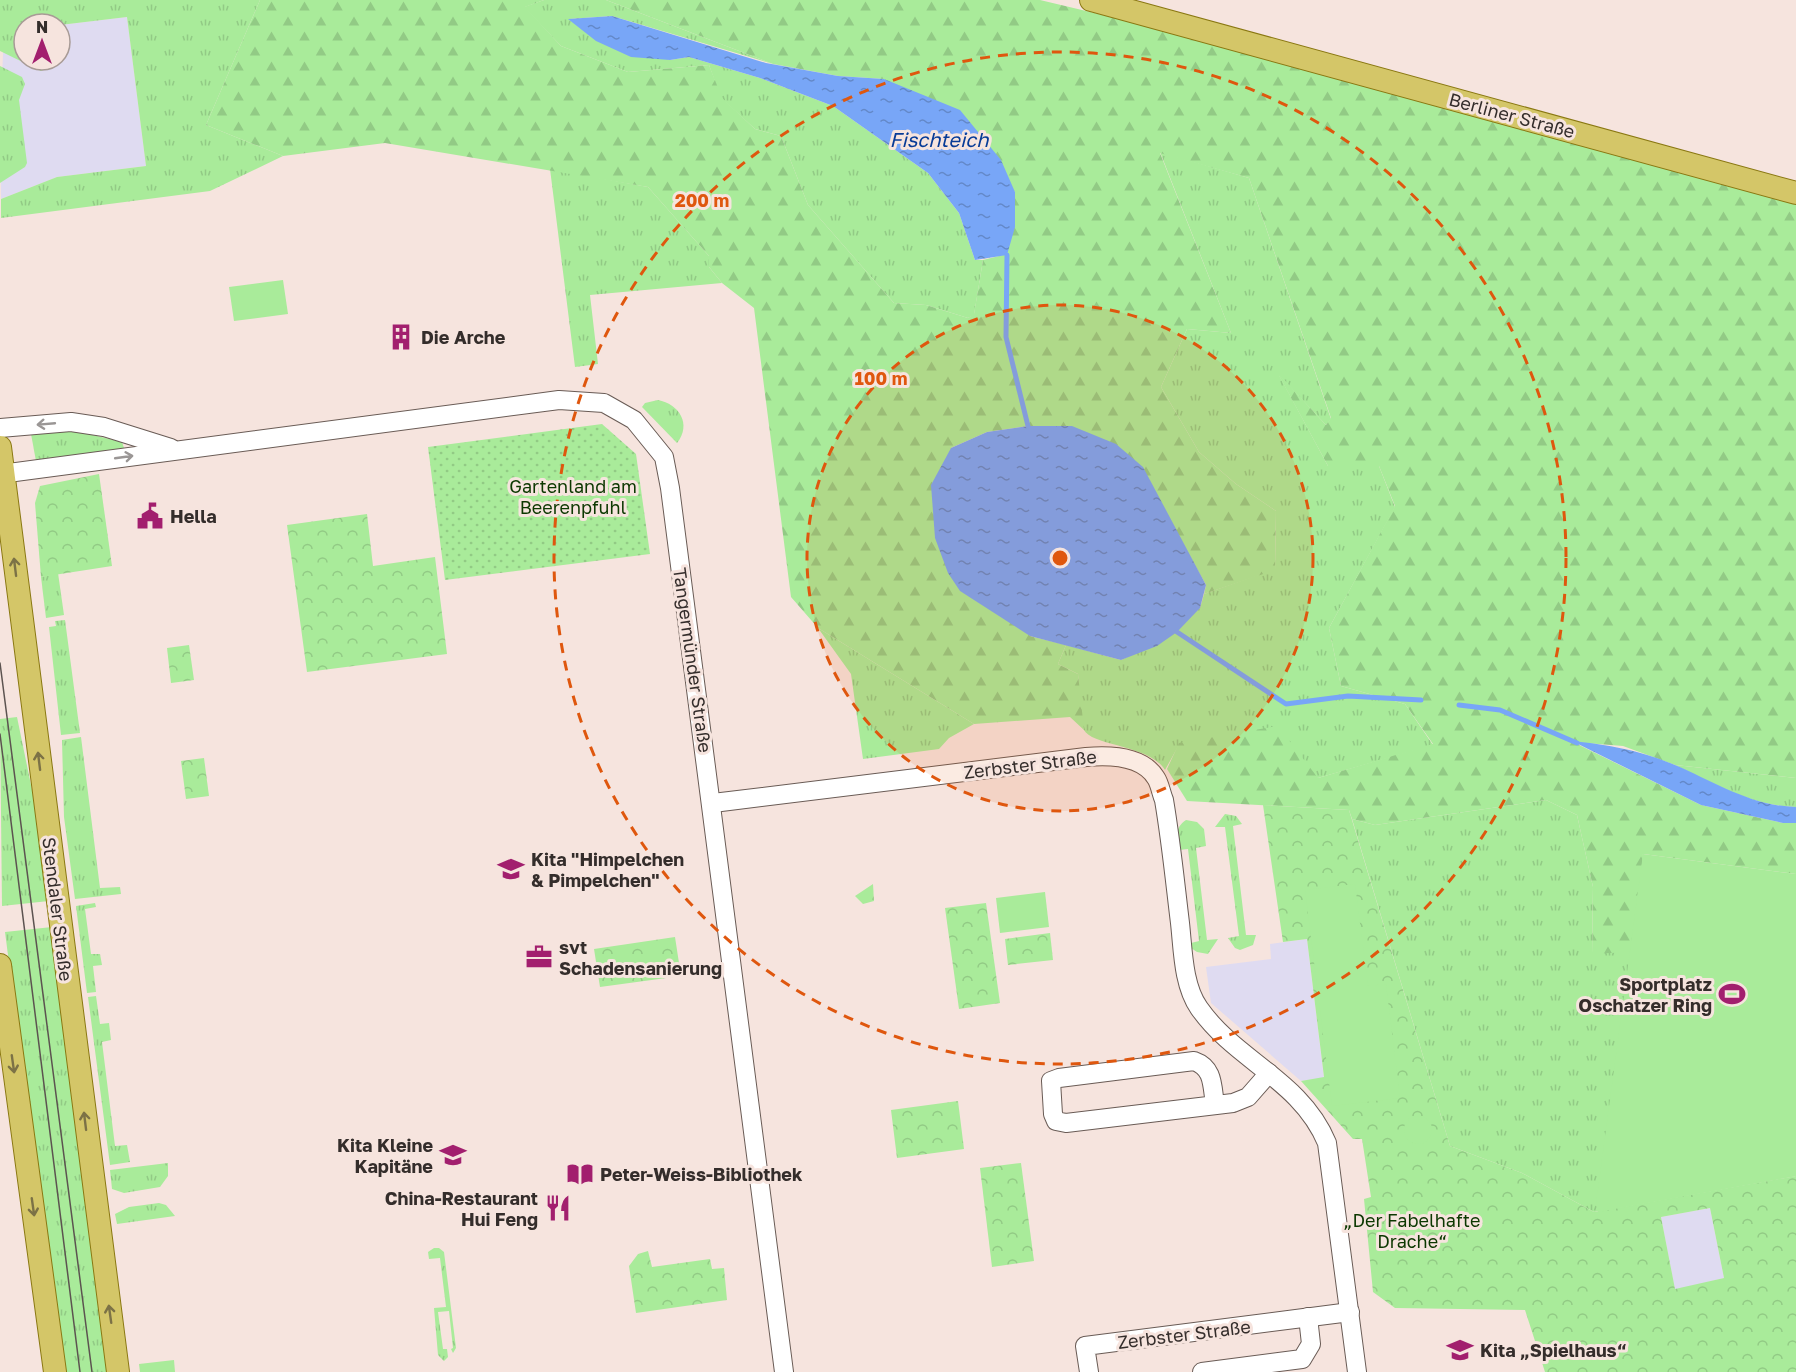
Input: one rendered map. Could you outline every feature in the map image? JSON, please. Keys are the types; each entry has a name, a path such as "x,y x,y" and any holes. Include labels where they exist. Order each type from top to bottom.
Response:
{"main road":[{"name":"Berliner Straße","path":"1091,0 1796,194"},
{"name":"Stendaler Straße","path":"0,447 118,1372"},
{"path":"0,965 55,1372"}],"street":[{"name":"Tangermünder Straße","path":"2,474 559,400 604,403 634,420 664,457 667,471 713,803 784,1372"},
{"name":"Tangermünder Straße","path":"0,428 71,422 104,427 176,450"},
{"name":"Zerbster Straße","path":"713,803 1109,755 1135,761 1156,778 1164,800 1184,962 1198,1006 1225,1037 1311,1111 1327,1143 1357,1372"},
{"path":"1215,1104 1210,1071 1204,1064 1194,1061 1059,1078 1051,1081 1049,1088 1056,1120 1066,1123 1215,1104 1248,1097 1269,1073"},
{"name":"Zerbster Straße","path":"1089,1372 1085,1346 1350,1312"},
{"path":"1202,1372 1302,1359 1311,1344 1308,1317"}],"shaded area":[{"path":"127,17 146,166 57,177 1,199 0,122 4,32 12,43 12,72 72,72 72,24"},
{"path":"1307,939 1324,1078 1301,1081 1211,1003 1206,967 1271,959 1270,944"},
{"path":"1710,1208 1724,1278 1675,1290 1661,1217"}],"green space":[{"path":"0,0 260,0 206,125 283,156 210,191 1,218 1,199 57,177 146,166 127,17 72,24 72,12 12,12 12,57 0,51"},
{"path":"260,0 544,0 525,7 561,46 628,72 709,65 722,98 755,129 781,136 808,205 894,303 926,305 968,318 974,314 983,260 1007,254 1015,192 884,79 838,76 773,64 606,0 1040,0 1170,31 1796,203 1796,778 1675,765 1623,746 1573,742 1701,805 1783,823 1796,823 1796,874 1643,854 1630,952 1592,954 1593,887 1577,815 1546,800 1375,825 1352,819 1349,810 1187,801 1167,769 1179,743 1278,726 1318,778 1433,744 1405,704 1341,686 1329,628 1395,506 1379,466 1328,466 1277,372 1326,425 1331,418 1249,178 1160,153 1231,333 1187,329 1161,387 1199,452 1236,484 1276,511 1275,570 1204,594 1206,585 1178,535 1028,426 987,432 951,448 1030,636 1066,645 1058,664 1078,674 1084,730 1070,717 974,724 818,628 791,597 754,308 722,283 709,267 709,256 648,187 385,143 283,156 206,125"},
{"path":"544,0 606,0 773,64 612,16 569,19 670,60 689,57 760,78 833,106 928,173 959,213 975,260 983,260 974,315 968,318 926,305 894,303 808,205 781,136 755,129 721,98 709,65 628,72 561,46 524,7"},
{"path":"0,66 22,77 25,84 19,100 27,163 25,167 0,183"},
{"path":"1160,152 1249,178 1331,419 1326,425 1279,375 1328,466 1379,466 1395,507 1329,628 1341,686 1405,704 1433,745 1318,778 1180,743 1165,770 1147,755 1098,739 1084,730 1080,711 1078,674 1058,664 1066,645 1121,660 1136,653 1200,608 1204,594 1275,569 1276,511 1236,484 1199,452 1161,387 1187,329 1231,333"},
{"path":"550,169 648,187 709,256 709,267 722,283 590,295 598,364 575,367"},
{"path":"283,280 288,314 234,321 229,287"},
{"path":"658,400 672,406 681,416 683,429 677,443 642,407 645,403"},
{"name":"Gartenland am Beerenpfuhl","path":"602,424 636,454 650,554 445,580 428,447"},
{"path":"72,430 122,442 124,448 36,461 31,434"},
{"path":"99,474 112,566 41,577 35,503 40,486"},
{"path":"367,514 373,566 435,557 447,654 307,672 287,525"},
{"path":"58,573 64,615 46,618 41,577"},
{"path":"65,620 80,733 61,735 49,627 56,626 55,621"},
{"path":"818,628 974,724 949,738 939,749 863,759 851,674"},
{"path":"189,645 194,680 171,683 167,648"},
{"path":"17,717 39,824 49,901 2,906 0,719"},
{"path":"81,737 100,888 120,887 121,894 75,899 64,817 62,740"},
{"path":"204,758 209,796 186,799 181,761"},
{"path":"1675,765 1796,778 1796,807 1764,803 1749,798"},
{"path":"1546,800 1577,815 1593,887 1592,953 1643,854 1796,1138 1796,1176 1594,1212 1522,1173 1450,1146 1352,819 1375,825"},
{"name":"„Der Fabelhafte Drache“","path":"1263,805 1349,810 1450,1146 1522,1173 1594,1212 1796,1176 1796,1372 1545,1372 1525,1310 1395,1308 1373,1292 1364,1199 1371,1197 1362,1139 1353,1139 1301,1081 1324,1077 1307,939 1283,942","holes":["1710,1208 1724,1278 1675,1289 1661,1217"]},
{"path":"1225,814 1236,816 1242,824 1233,826 1246,935 1256,935 1253,945 1240,950 1235,948 1228,938 1239,936 1225,827 1215,827"},
{"path":"1186,820 1197,822 1204,829 1206,846 1196,848 1207,940 1218,939 1208,954 1191,948 1191,943 1199,941 1188,849 1179,850 1177,837 1180,826"},
{"path":"1643,854 1796,874 1796,1176 1598,1212 1596,1204"},
{"path":"873,884 874,901 863,904 855,896"},
{"path":"1355,884 1368,986 1386,984 1400,1098 1332,1106 1305,890"},
{"path":"1045,892 1049,927 1000,933 996,898"},
{"path":"95,903 96,907 85,909 91,954 100,954 102,965 93,966 96,992 87,993 76,906"},
{"path":"986,903 1000,1003 959,1009 945,908"},
{"path":"52,927 109,1372 62,1372 5,932"},
{"path":"1050,933 1053,960 1008,965 1005,939"},
{"path":"675,937 681,976 600,987 594,949"},
{"path":"96,996 100,1024 109,1023 111,1040 102,1042 115,1146 127,1145 130,1162 110,1165 88,997"},
{"path":"958,1101 964,1149 897,1158 891,1110"},
{"path":"1418,1116 1428,1120 1432,1130 1428,1140 1418,1144 1408,1140 1404,1130 1408,1120"},
{"path":"168,1163 168,1176 160,1187 124,1193 112,1189 110,1170"},
{"path":"1021,1163 1034,1261 992,1267 980,1168"},
{"path":"159,1203 166,1205 175,1216 117,1224 115,1214 129,1207"},
{"path":"439,1248 444,1252 456,1348 453,1353 449,1311 438,1312 443,1349 447,1349 448,1357 444,1361 438,1355 434,1308 446,1307 440,1258 429,1259 428,1252"},
{"path":"648,1251 652,1267 710,1259 712,1269 724,1268 727,1300 636,1313 629,1266 638,1254"},
{"path":"174,1360 175,1372 140,1372 139,1364"}],"water":[{"name":"Fischteich","path":"612,16 766,63 838,76 884,79 960,110 1001,160 1015,192 1015,227 1007,255 975,260 959,213 928,173 833,106 760,78 689,57 670,60 631,57 596,41 568,19"},
{"path":"1028,426 1072,426 1116,444 1143,467 1206,585 1200,608 1177,632 1157,646 1121,660 1030,636 960,591 948,573 935,538 931,485 951,448 987,432"},
{"path":"1572,741 1612,746 1649,755 1748,798 1780,806 1796,807 1796,823 1783,823 1701,805"}],"waterway":[{"path":"1007,255 1006,337 1028,426"},
{"path":"1177,632 1286,704 1348,696 1421,700"},
{"path":"1459,705 1500,710 1577,743"}],"tram line":[{"path":"0,663 92,1372"},
{"path":"0,734 80,1372"}],"place":[{"name":"Die Arche","path":"401,337"},
{"name":"Hella","path":"150,516"},
{"name":"Kita \"Himpelchen & Pimpelchen\"","path":"511,869"},
{"name":"svt Schadensanierung","path":"539,957"},
{"name":"Sportplatz Oschatzer Ring","path":"1732,994"},
{"name":"Kita Kleine Kapitäne","path":"453,1155"},
{"name":"Peter-Weiss-Bibliothek","path":"580,1174"},
{"name":"China-Restaurant Hui Feng","path":"558,1208"},
{"name":"Kita „Spielhaus“","path":"1460,1350"}]}
